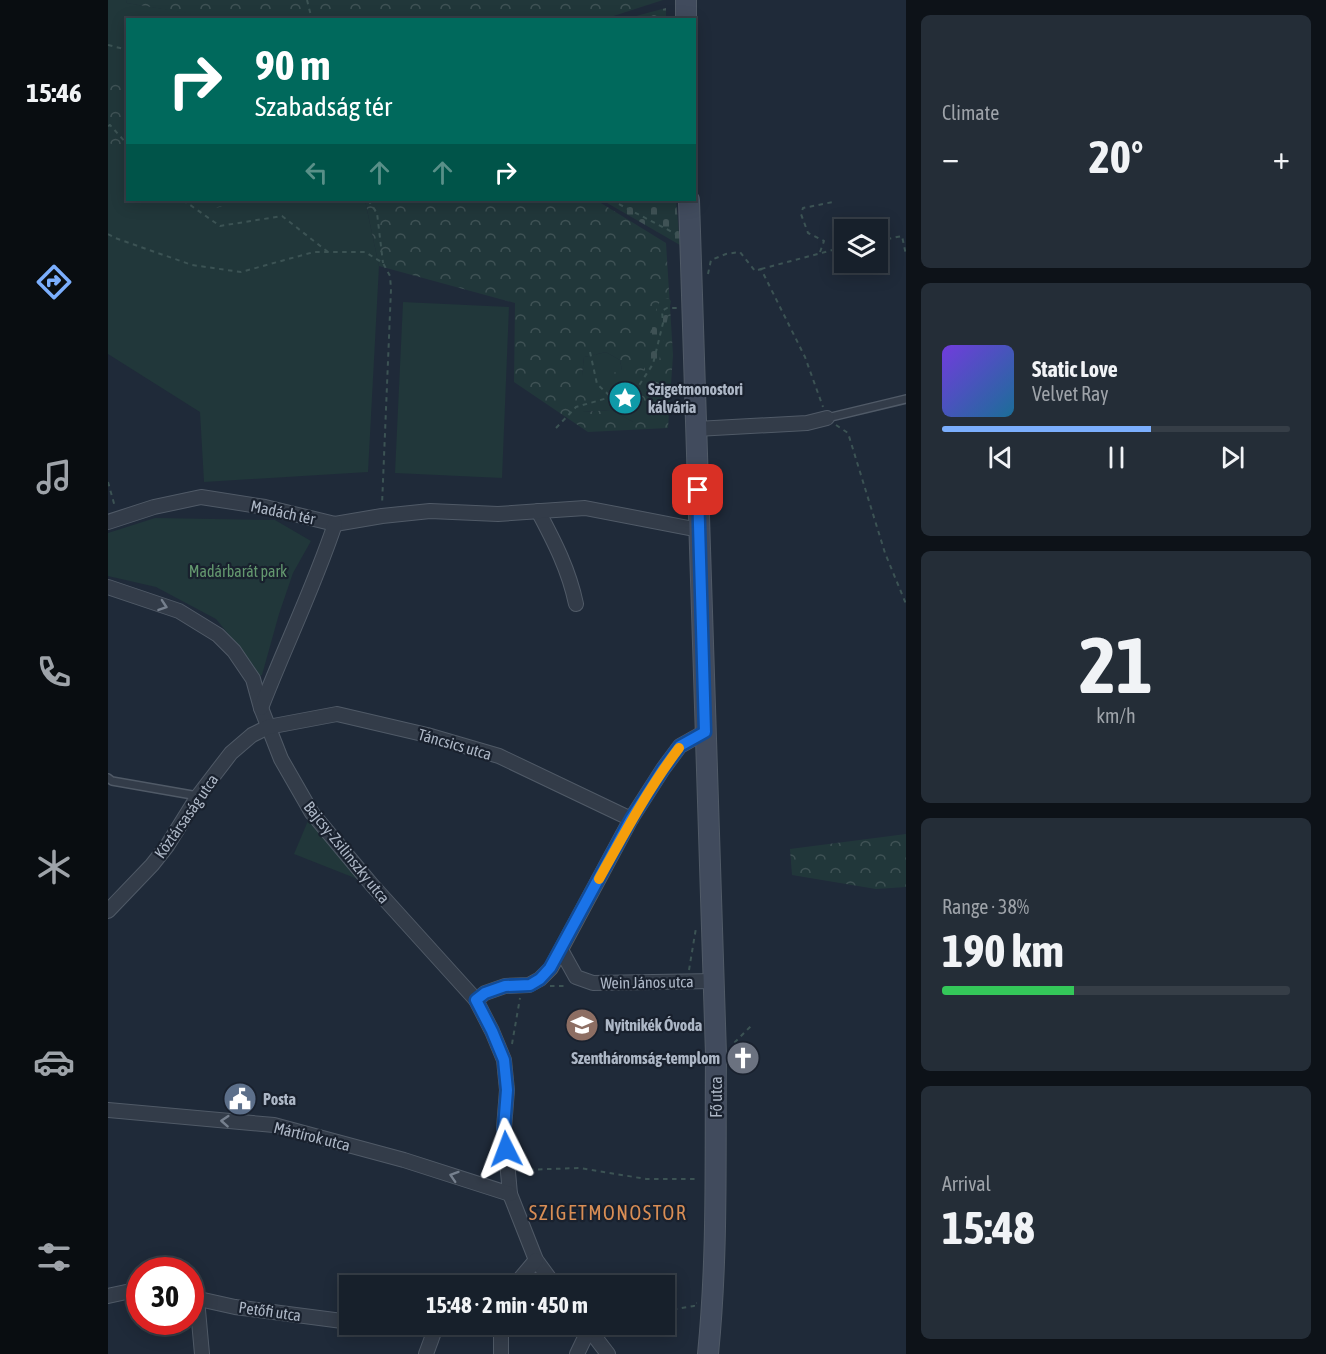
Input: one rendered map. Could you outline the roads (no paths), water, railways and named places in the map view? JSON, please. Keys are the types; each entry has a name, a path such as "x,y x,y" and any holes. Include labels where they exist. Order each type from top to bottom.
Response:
{"main road":[{"path":"686,0 686,18"},
{"name":"Fő utca","path":"689,201 716,1054 717,1179 713,1303 708,1354"}],"street":[{"path":"696,429 807,423 827,418"},
{"name":"Madách tér","path":"113,520 154,507 201,497 265,507 335,524 321,566 261,708"},
{"path":"335,524 430,511 498,514 585,508 699,530"},
{"path":"538,511 561,554 576,604"},
{"name":"Bajcsy-Zsilinszky utca","path":"108,587 179,611 218,635 234,651 253,679 261,708 281,759 312,813 372,885 476,1000 504,1060 507,1090 504,1128 510,1194 536,1260 547,1275"},
{"name":"Táncsics utca","path":"268,727 337,714 427,735 500,756 631,819"},
{"name":"Köztársaság utca","path":"108,911 152,866 198,796 231,753 252,735 268,727"},
{"path":"476,1000 485,993 505,986 530,985 540,979 550,968 631,819 663,769 680,746 705,732"},
{"name":"Wein János utca","path":"561,950 576,977 592,982 714,981"},
{"name":"Mártírok utca","path":"108,1110 274,1125 404,1160 510,1194"},
{"path":"523,1275 536,1260"},
{"path":"108,1296 126,1292"},
{"name":"Petőfi utca","path":"204,1300 235,1307 339,1321"},
{"path":"199,1335 202,1354"},
{"path":"426,1354 433,1335"},
{"path":"501,1335 501,1354"},
{"path":"577,1354 584,1335"},
{"path":"593,1335 608,1354"}],"lane":[{"path":"827,418 906,399"},
{"path":"108,778 112,781 198,796"}],"place":[{"name":"Szigetmonostori kálvária","path":"625,398"},
{"name":"Nyitnikék Óvoda","path":"582,1025"},
{"name":"Szentháromság-templom","path":"743,1058"},
{"name":"Posta","path":"240,1099"}],"district":[{"name":"SZIGETMONOSTOR","path":"608,1213"}],"park label":[{"name":"Madárbarát park","path":"238,571"}]}
